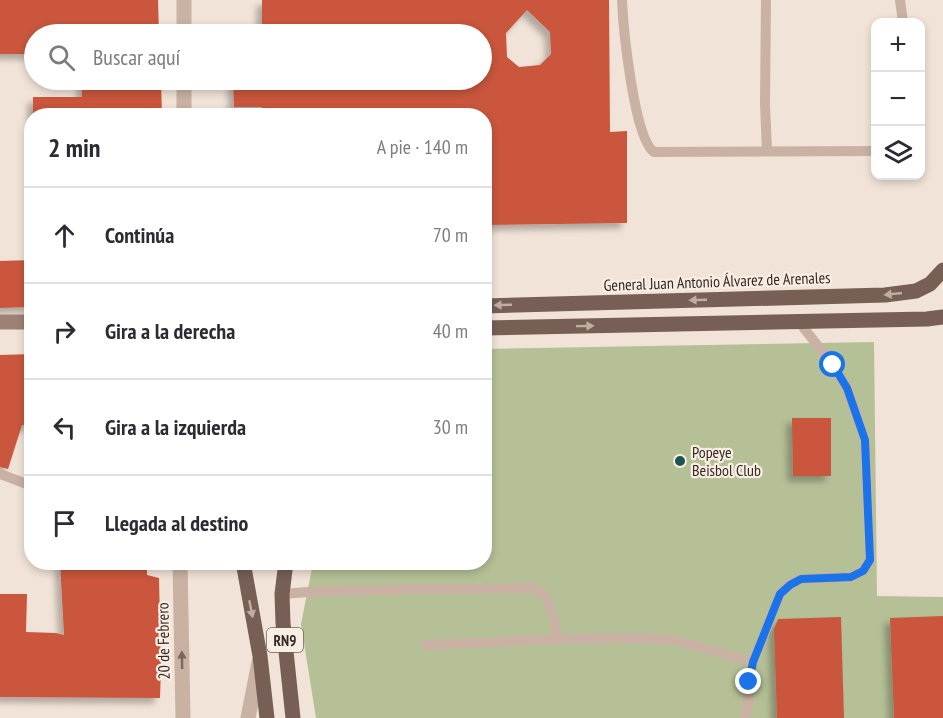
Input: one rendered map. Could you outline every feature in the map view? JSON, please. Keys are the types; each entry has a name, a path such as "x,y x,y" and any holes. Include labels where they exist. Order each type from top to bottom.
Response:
{"main road":[{"name":"General Juan Antonio Álvarez de Arenales","path":"492,306 885,295 916,291 930,284 943,270"},
{"path":"492,328 943,317"},
{"name":"RN9","path":"244,570 260,656 267,718"},
{"name":"RN9","path":"285,570 282,594 283,623 293,718"}],"street":[{"path":"184,0 184,24"},
{"path":"184,90 184,108"},
{"path":"0,322 24,322"},
{"name":"20 de Febrero","path":"180,570 183,718"},
{"path":"248,718 260,656"}],"lane":[{"path":"622,0 636,109 649,149 654,152 871,151"},
{"path":"766,0 767,151"},
{"path":"900,0 902,18"},
{"path":"745,718 753,662 780,594 801,579 851,577 863,571 870,560 865,440 847,388 833,365 799,322"},
{"path":"0,474 24,483"},
{"path":"282,594 532,588 544,594 559,639"},
{"path":"426,645 638,638 675,640 753,662"}],"green space":[{"name":"Popeye Beisbol Club","path":"874,342 877,596 943,597 943,718 316,718 301,624 312,570 492,570 492,349"}],"building":[{"path":"0,0 158,0 159,24 24,24 24,54 0,54"},
{"path":"262,0 609,0 610,132 627,131 627,223 492,225 492,108 234,107 233,90 492,90 492,24 262,24","holes":["527,10 550,32 551,54 540,65 519,67 507,57 506,33"]},
{"path":"82,90 161,90 162,108 33,108 33,97 82,97"},
{"path":"24,260 24,307 0,308 0,261"},
{"path":"24,354 24,425 22,425 8,469 0,467 0,355"},
{"path":"792,418 831,418 831,476 793,476"},
{"path":"60,570 147,570 147,575 159,578 160,698 0,697 0,594 27,594 26,632 64,635"},
{"path":"943,616 943,718 894,718 890,618"},
{"path":"841,617 844,718 777,718 774,629 778,619"}],"place":[{"name":"Popeye Beisbol Club","path":"680,461"}],"route":[{"path":"749,682 753,662 780,594 801,579 851,577 863,571 870,560 865,440 847,388 833,365"}]}
